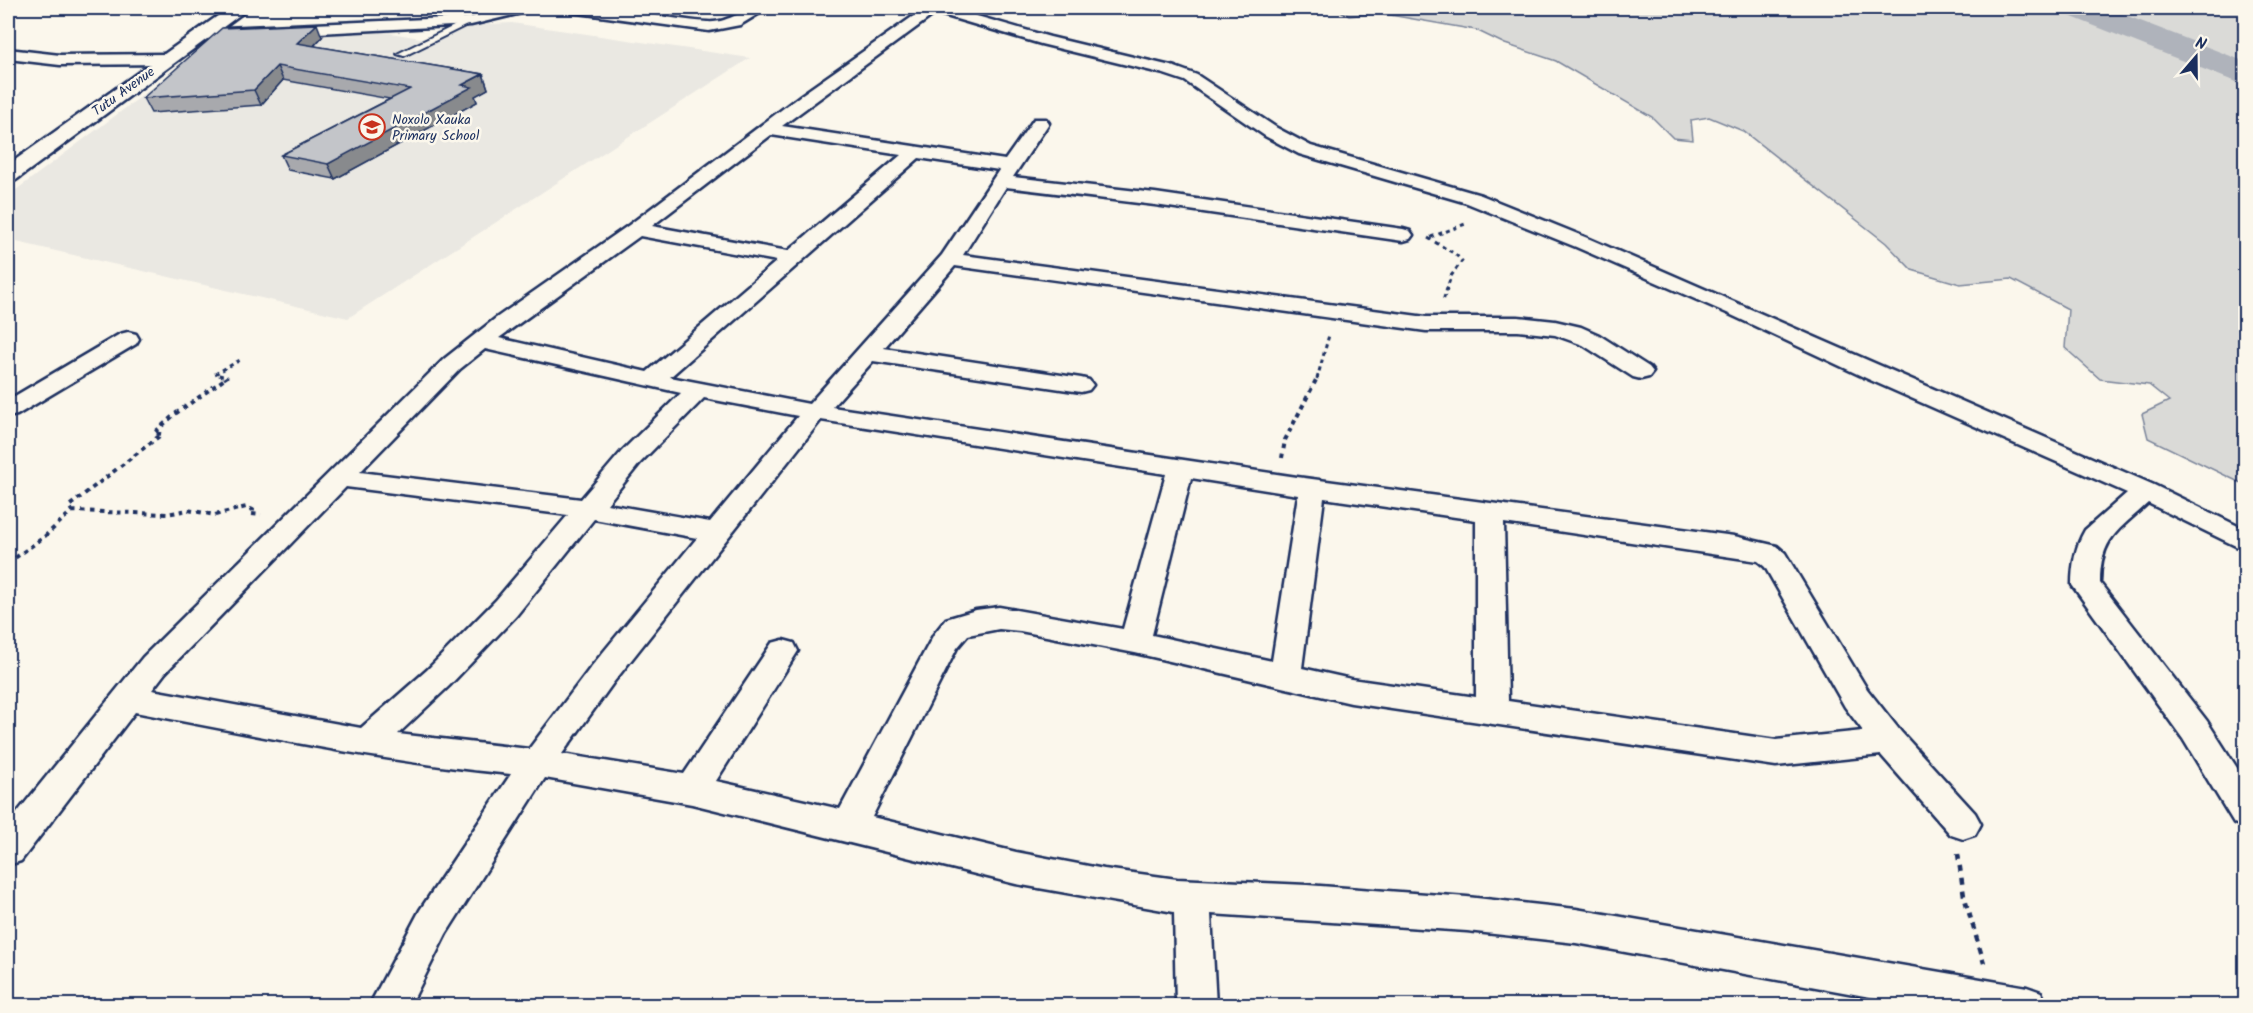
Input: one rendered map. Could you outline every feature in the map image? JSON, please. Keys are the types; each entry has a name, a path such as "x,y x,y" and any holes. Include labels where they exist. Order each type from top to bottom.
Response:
{"street":[{"name":"Tutu Avenue","path":"8,175 240,8"},
{"path":"204,34 471,21 525,8"},
{"path":"571,8 709,27 735,22 761,8"},
{"path":"8,850 154,665 452,364 935,8 1046,41 1169,70 1191,78 1271,132 1305,150 1474,199 1504,211 1735,308 1876,374 2145,491 2246,542"},
{"path":"8,54 69,61 168,59"},
{"path":"389,1005 433,922 537,763 602,675 666,598 716,532 815,412 950,259 1040,123"},
{"path":"768,129 915,152 1006,173 1155,200 1403,235"},
{"path":"652,380 915,152"},
{"path":"636,230 793,258"},
{"path":"950,259 1438,325 1520,324 1574,333 1589,339 1641,372"},
{"path":"8,410 128,339"},
{"path":"481,341 699,390 815,412 1278,483 1734,546 1767,553 1775,560 1856,698 1889,741 1963,824"},
{"path":"868,353 1081,385"},
{"path":"368,742 438,678 506,608 631,457 699,390"},
{"path":"1135,642 1181,467"},
{"path":"340,478 587,509 716,532"},
{"path":"1285,676 1312,488"},
{"path":"2145,491 2095,537 2086,565 2086,585 2111,615 2195,730 2246,813"},
{"path":"1490,514 1492,712"},
{"path":"849,826 945,642 957,627 976,621 999,618 1135,642 1351,691 1776,753 1889,741"},
{"path":"692,790 783,651"},
{"path":"128,698 434,753 537,763 692,790 1016,868 1104,885 1192,897 1307,902 1456,913 1576,926 2014,1003"},
{"path":"1192,897 1196,1005"}],"lane":[{"path":"401,54 471,21"}],"path":[{"path":"1427,238 1504,211"},
{"path":"1403,235 1427,238 1455,254 1462,261 1451,276 1438,325"},
{"path":"1278,483 1285,440 1315,386 1335,312"},
{"path":"72,511 69,506 162,435 154,433 175,414 227,377 215,374 242,359"},
{"path":"8,563 44,537 72,511 167,514 188,510 215,515 246,507 254,510 251,514 297,522"},
{"path":"1963,824 1957,848 1964,896 1983,963 2014,1003"}],"shaded area":[{"path":"1335,8 2245,8 2245,485 2148,438 2142,414 2169,401 2149,385 2100,379 2065,348 2068,309 2011,279 1960,284 1912,270 1886,243 1743,131 1709,117 1691,120 1693,140 1673,138 1652,117 1556,61 1505,44 1476,30 1379,13 1349,16"},
{"name":"Noxolo Xauka Primary School","path":"512,23 750,58 348,318 8,240 8,196 211,44 232,38 373,30 438,41 472,25"}],"building":[{"path":"317,24 297,43 483,74 462,85 472,87 328,164 281,155 410,89 277,66 254,90 143,98 222,28"}],"waterway":[{"path":"2079,8 2246,75"}],"place":[{"name":"Noxolo Xauka Primary School","path":"372,127"}]}
